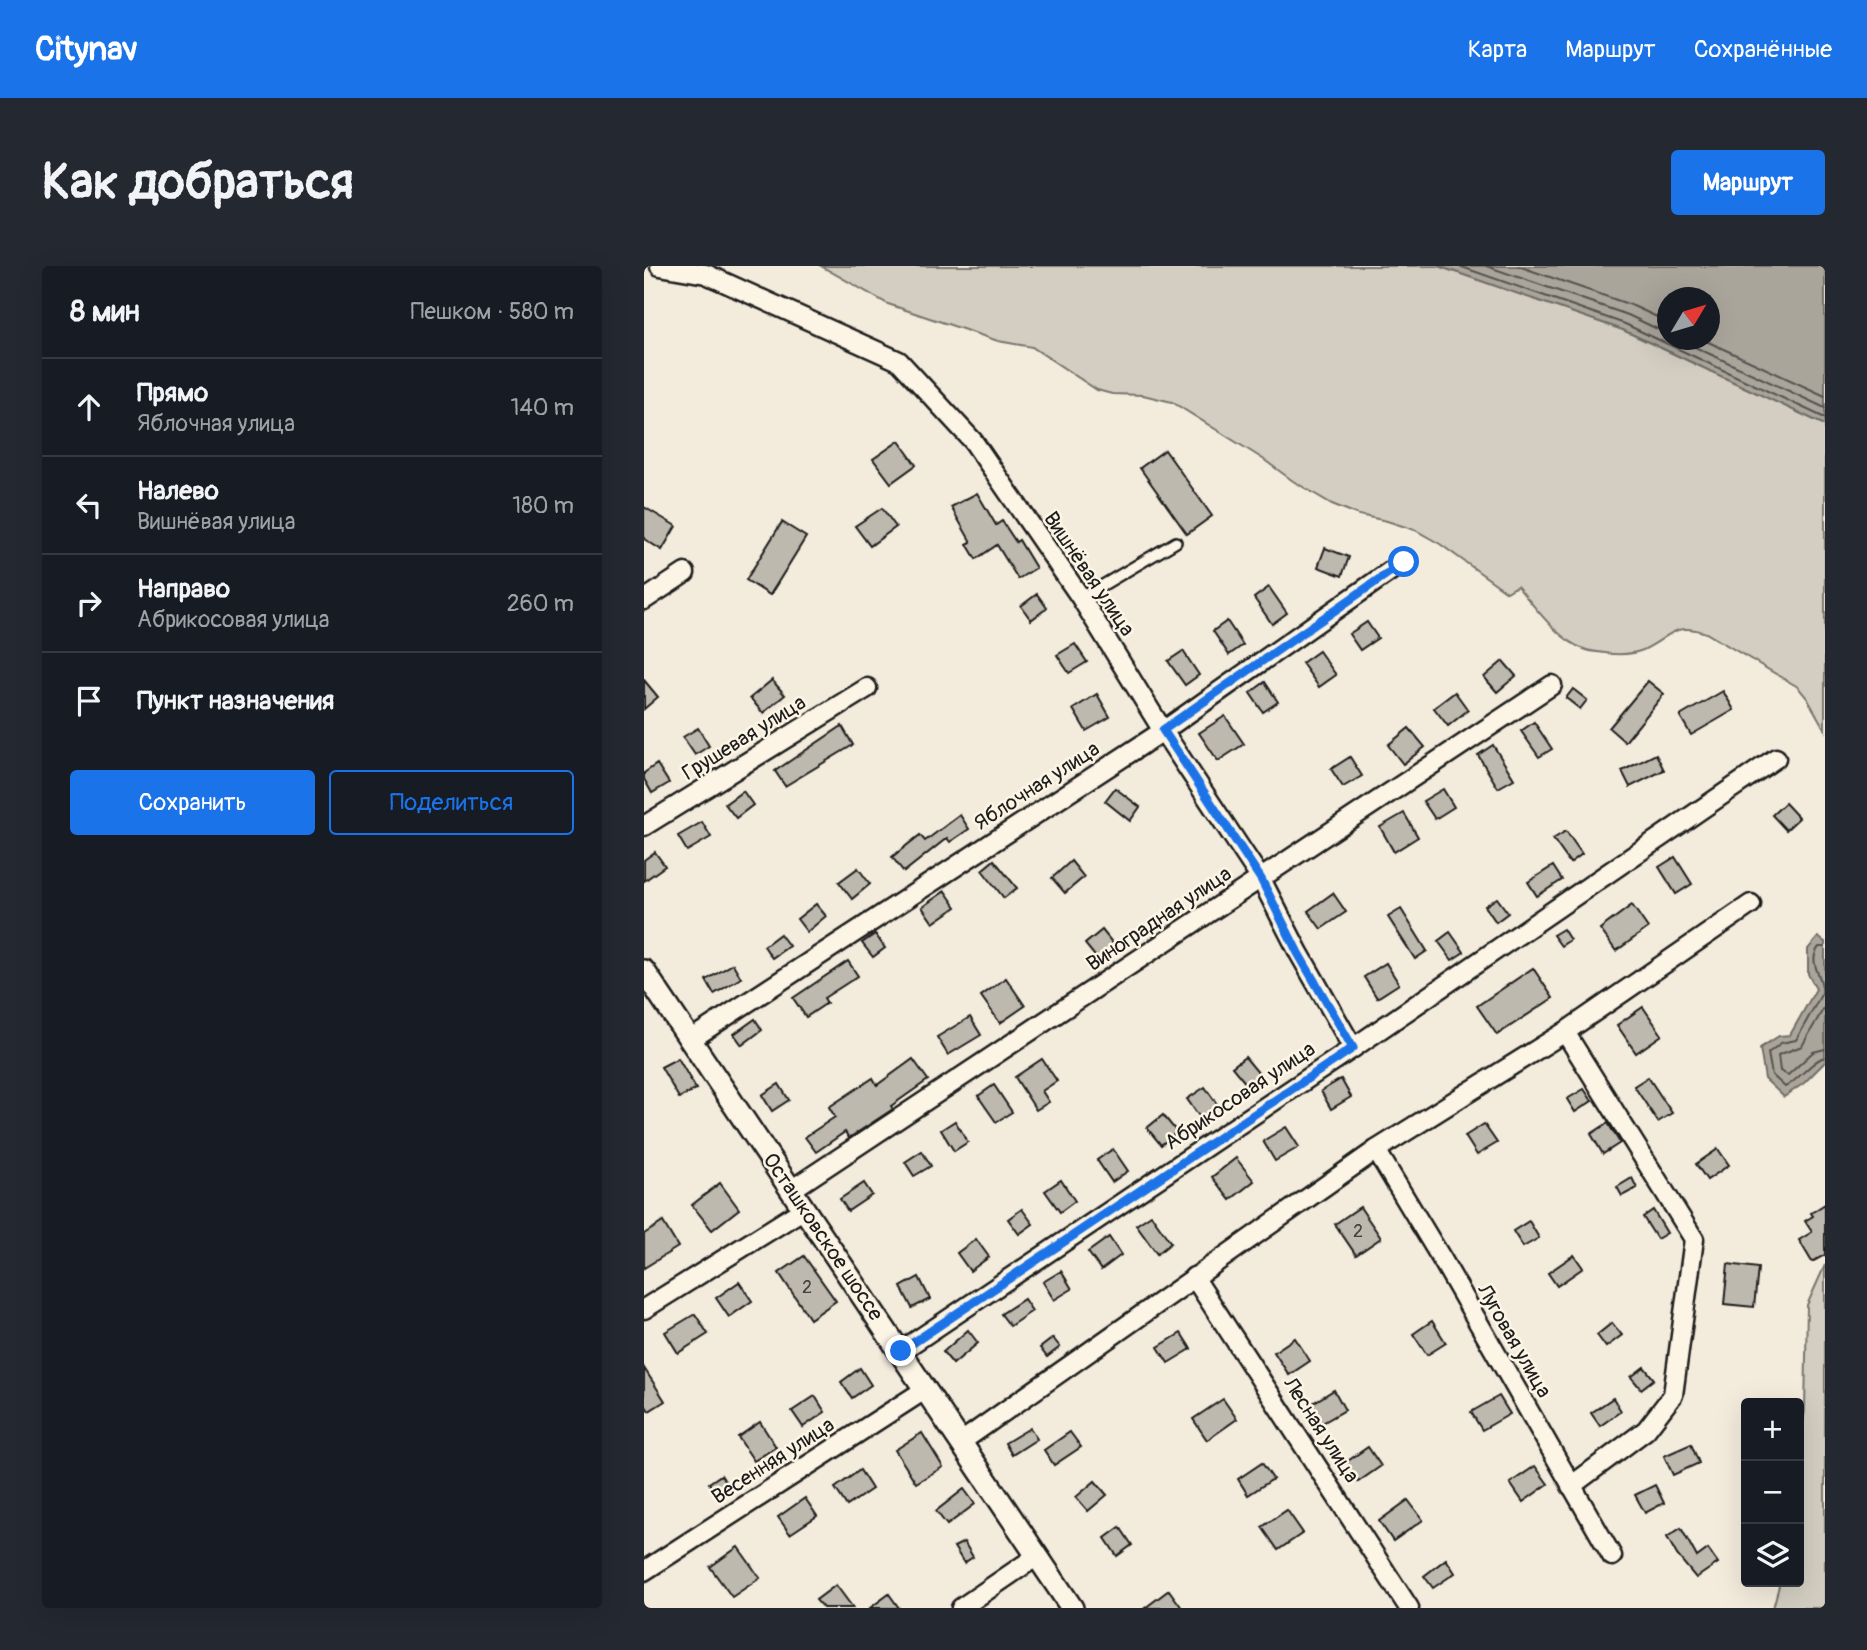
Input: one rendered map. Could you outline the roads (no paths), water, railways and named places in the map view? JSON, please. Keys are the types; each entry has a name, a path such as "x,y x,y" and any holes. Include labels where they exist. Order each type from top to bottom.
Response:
{"street":[{"name":"Вишнёвая улица","path":"660,266 706,274 899,361 973,441 1081,598 1163,730 1261,879 1298,953 1353,1048"},
{"name":"Яблочная улица","path":"690,1040 1163,730 1404,562"},
{"path":"644,600 685,573"},
{"name":"Виноградная улица","path":"791,1190 1552,685"},
{"name":"Грушевая улица","path":"644,826 867,688"},
{"name":"Абрикосовая улица","path":"901,1351 1353,1048 1776,758"},
{"path":"961,1442 1376,1150 1565,1032 1751,904"},
{"name":"Осташковское шоссе","path":"644,971 1072,1608"},
{"path":"1565,1032 1694,1239 1673,1395 1646,1430 1571,1486"},
{"name":"Луговая улица","path":"1376,1150 1443,1261 1612,1556"},
{"path":"644,1309 804,1209"},
{"name":"Лесная улица","path":"1194,1277 1409,1608"},
{"name":"Весенняя улица","path":"644,1571 926,1389"},
{"path":"961,1608 1037,1556"}],"lane":[{"path":"1081,598 1176,542"}],"water":[{"path":"1438,266 1825,266 1825,425 1666,350 1720,350 1720,287 1657,287 1657,346 1623,330"},
{"path":"1818,937 1825,942 1825,1062 1804,1083 1784,1097 1765,1079 1760,1048 1779,1036 1790,1035 1816,989 1808,974 1808,949"}]}
